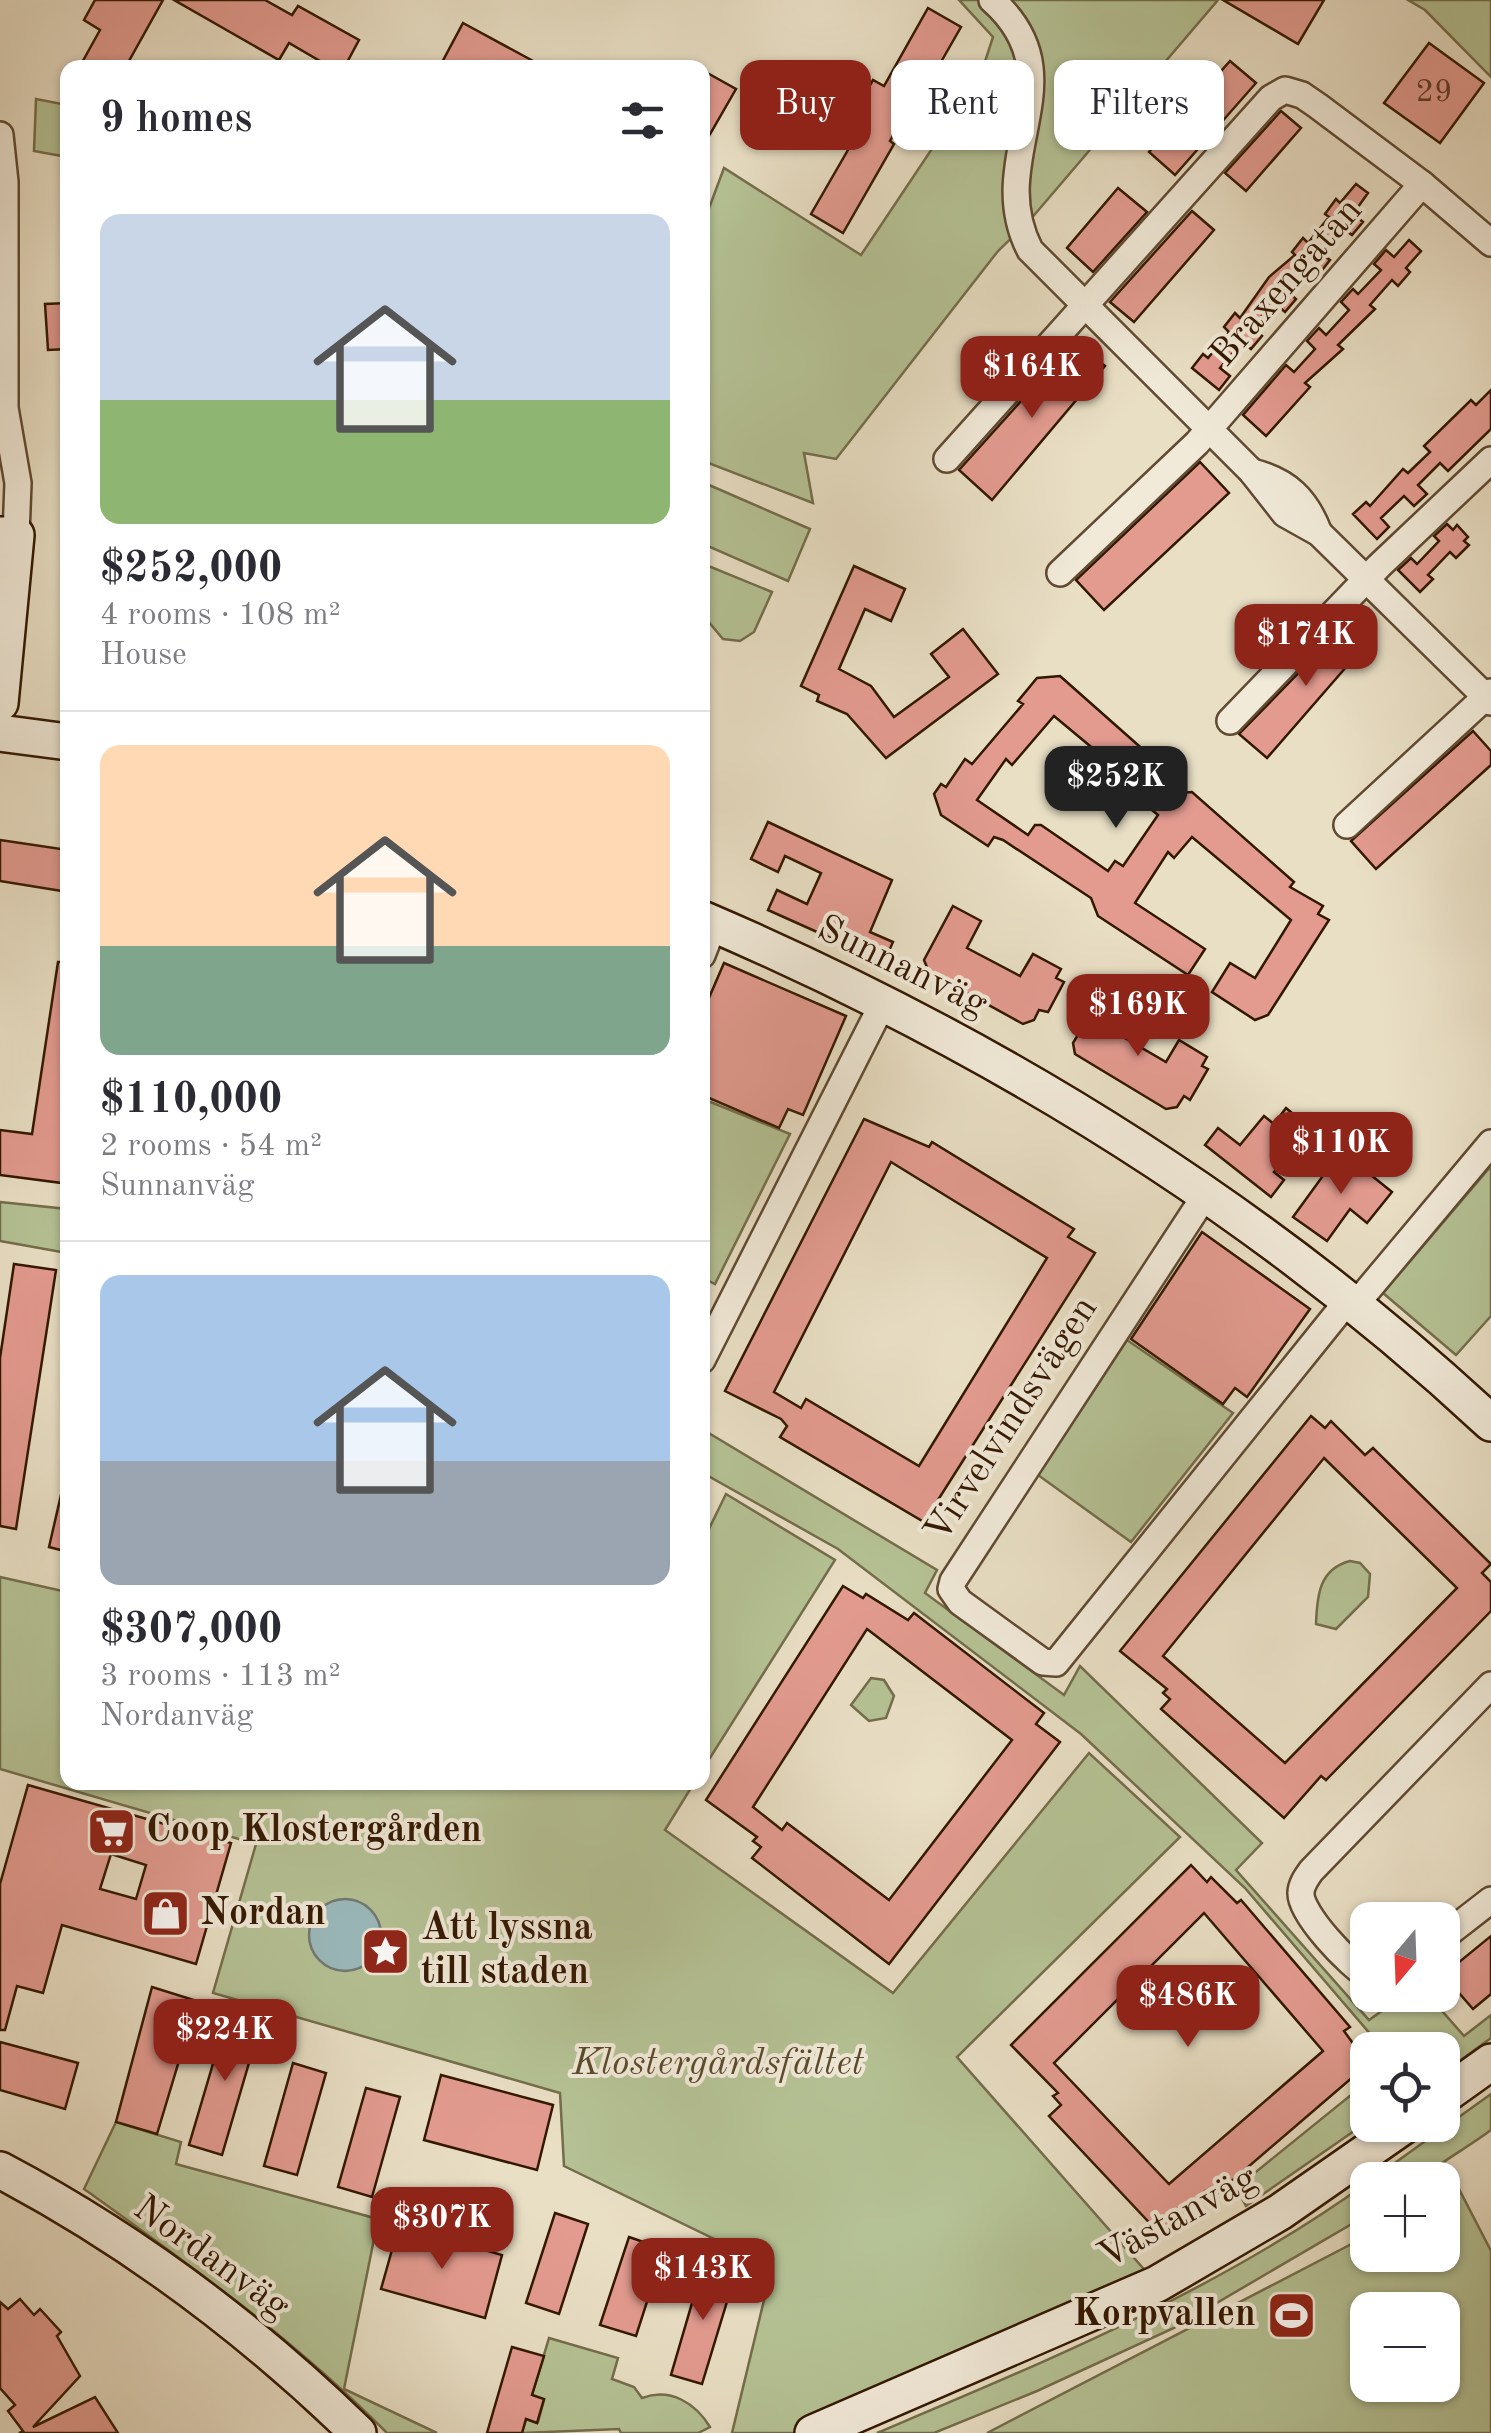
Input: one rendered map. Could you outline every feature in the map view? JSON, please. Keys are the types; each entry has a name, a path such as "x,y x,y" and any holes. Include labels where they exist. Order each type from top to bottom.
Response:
{"street":[{"path":"992,0 1018,26 1032,60 1015,179 1020,230 1050,274 1252,472 1285,514 1319,533 1489,697 1347,825"},
{"path":"947,459 1271,98 1284,90 1302,95 1422,184 1491,243"},
{"path":"0,140 5,408 18,482 8,535 0,704"},
{"name":"Braxengatan","path":"1060,574 1208,431 1422,184"},
{"path":"0,435 5,408"},
{"path":"1230,721 1366,580 1491,460"},
{"path":"0,733 60,741"},
{"name":"Sunnanväg","path":"710,935 884,1001 1009,1068 1206,1194 1353,1302 1491,1423"},
{"path":"710,1344 884,1001"},
{"path":"1353,1302 1491,1144"},
{"name":"Virvelvindsvägen","path":"1206,1194 953,1581 950,1589 960,1602 1043,1662 1056,1663 1353,1302"},
{"path":"1350,1958 1318,1925 1301,1900 1300,1888 1311,1871 1491,1685"},
{"path":"1460,1924 1491,1900"},
{"path":"1460,2084 1491,2062"},
{"name":"Västanväg","path":"813,2433 1157,2284 1266,2221 1380,2142"},
{"name":"Nordanväg","path":"0,2170 118,2241 244,2330 358,2433"}],"green space":[{"path":"959,0 1218,0 1167,60 1054,60 1054,150 1090,150 998,251 836,459 804,453 813,503 710,464 710,206 724,168 861,255 931,150 1034,150 1034,60 986,60 993,37"},
{"path":"1408,0 1491,0 1491,77 1425,10"},
{"path":"36,99 60,104 60,156 34,151"},
{"path":"710,485 810,529 788,581 710,547"},
{"path":"710,567 772,592 754,632 740,641 723,639 710,623"},
{"path":"710,1102 790,1134 715,1284 710,1282"},
{"path":"1491,1166 1491,1316 1456,1355 1383,1293"},
{"path":"0,1202 60,1208 60,1252 0,1241"},
{"path":"1127,1340 1233,1413 1131,1542 1038,1475"},
{"path":"710,1434 937,1570 925,1593 1064,1695 1080,1666 1262,1843 1236,1870 1350,1999 1350,2010 1245,1888 1081,1734 838,1549 710,1477"},
{"path":"726,1494 835,1560 710,1758 710,1527"},
{"path":"1350,1561 1360,1563 1370,1574 1368,1597 1336,1629 1316,1624 1319,1594 1326,1577"},
{"name":"Klostergårdsfältet","path":"0,1577 60,1590 60,1787 0,1769"},
{"path":"871,1678 884,1680 894,1696 886,1718 869,1721 851,1705"},
{"name":"Klostergårdsfältet","path":"1089,1753 1180,1837 957,2057 1157,2284 803,2433 732,2433 772,2267 564,2166 560,2093 213,1993 256,1844 72,1790 690,1790 665,1830 893,1993"},
{"path":"1351,2012 1362,2012 1369,2020 1380,2012 1443,2012 1464,2036 1491,2015 1491,2038 1460,2061 1460,2032 1369,2032"},
{"path":"1491,2094 1491,2130 1482,2137 1444,2162 1396,2162 1424,2142 1460,2142 1460,2116"},
{"path":"1350,2096 1350,2134 1246,2206 1236,2188"},
{"path":"116,2122 181,2142 176,2164 378,2219 344,2389 437,2433 387,2433 279,2335 84,2189"},
{"name":"Korpvallen","path":"1460,2191 1491,2251 1491,2433 987,2433 1350,2245 1350,2272 1460,2272"},
{"path":"1350,2195 1350,2225 1174,2328 934,2433 877,2433 1130,2322 1310,2222"},
{"path":"549,2338 618,2358 612,2379 634,2387 642,2398 663,2395 682,2400 698,2411 710,2427 698,2433 621,2433 619,2429 522,2433 526,2419 538,2422 544,2400 532,2395"}],"water":[{"path":"345,1899 359,1901 371,1909 379,1921 379,1949 371,1961 359,1969 345,1971 331,1969 319,1961 311,1949 309,1935 311,1921 319,1909 331,1901"}],"building":[{"path":"95,0 163,0 129,60 83,60 100,30 84,20"},
{"path":"174,0 265,0 292,15 298,6 359,40 348,60 318,60 289,43 279,60"},
{"path":"1223,0 1324,0 1298,44"},
{"path":"928,8 961,27 942,60 899,60"},
{"path":"463,23 531,60 443,60"},
{"path":"1429,43 1484,83 1440,143 1384,103"},
{"path":"1230,61 1256,83 1224,119 1224,68"},
{"path":"710,74 736,89 710,134"},
{"path":"891,74 891,149 843,233 811,214 848,150 871,150 871,84 873,80 884,86"},
{"path":"1281,111 1301,128 1246,191 1225,173"},
{"path":"1151,150 1197,150 1175,175"},
{"path":"1356,184 1368,193 1353,214 1363,222 1352,235 1341,227 1320,253 1330,260 1319,274 1307,265 1287,291 1296,299 1285,312 1273,302 1252,328 1262,336 1251,349 1242,342 1220,368 1230,376 1219,390 1192,368 1203,354 1208,358 1229,332 1224,327 1235,313 1240,318 1269,277 1295,255 1292,252 1303,238 1308,243 1329,217 1325,214 1336,199 1340,203"},
{"path":"1118,188 1147,212 1093,272 1067,248"},
{"path":"1192,211 1214,230 1134,322 1110,302"},
{"path":"1409,240 1421,251 1406,268 1410,272 1398,286 1392,280 1370,305 1375,309 1338,345 1343,349 1305,383 1310,387 1266,436 1243,415 1286,365 1294,372 1315,349 1307,341 1319,328 1326,335 1349,310 1341,302 1353,289 1358,294 1381,270 1374,264 1386,250 1394,257"},
{"path":"60,303 60,349 48,350 45,304"},
{"path":"1075,341 1105,366 992,500 959,470"},
{"path":"1491,390 1491,429 1448,471 1440,463 1418,485 1427,494 1414,506 1404,496 1381,518 1389,527 1377,539 1353,514 1366,502 1370,506 1403,469 1408,473 1430,452 1424,446 1471,400 1476,405"},
{"path":"1200,462 1229,493 1104,610 1076,580"},
{"path":"1447,524 1453,530 1457,525 1468,537 1464,541 1469,545 1456,558 1450,552 1428,575 1433,579 1420,592 1398,570 1411,558 1417,564 1439,541 1434,536"},
{"path":"854,566 905,589 891,621 865,609 839,669 871,686 894,717 949,677 931,654 963,629 998,674 886,758 847,714 817,701 819,695 801,686"},
{"path":"1353,617 1374,635 1267,758 1239,734"},
{"path":"1060,676 1156,761 1151,767 1162,776 1144,796 1192,792 1294,882 1290,887 1323,906 1318,914 1329,920 1268,1015 1255,1020 1212,992 1230,963 1255,978 1291,920 1192,837 1174,858 1168,852 1135,903 1205,949 1188,975 1098,916 1091,898 1003,840 994,837 988,846 941,815 934,794 941,784 946,787 965,759 972,764 1023,704 1018,701 1037,678","holes":["1054,716 1096,751 1090,759 1158,815 1123,866 1115,861 1108,871 1041,825 1035,825 1028,835 977,800 1006,759 1012,765"]},
{"path":"1473,731 1491,751 1491,765 1376,869 1351,841"},
{"path":"768,822 892,880 870,932 893,942 884,962 768,910 777,890 807,904 821,873 785,856 778,872 751,859"},
{"path":"0,840 60,849 60,891 0,881"},
{"path":"953,906 981,921 967,948 1020,976 1033,954 1061,969 1056,978 1064,982 1048,1012 1039,1010 1034,1020 1023,1024 929,972 924,960"},
{"path":"60,962 60,1183 0,1175 0,1130 32,1134"},
{"path":"724,963 846,1016 803,1115 788,1109 779,1128 710,1098 710,995"},
{"path":"1102,995 1130,1012 1118,1034 1166,1062 1179,1040 1207,1057 1202,1066 1208,1069 1190,1100 1184,1096 1177,1107 1166,1109 1075,1054 1073,1043"},
{"path":"1286,1108 1310,1128 1274,1172 1284,1180 1271,1197 1205,1145 1218,1128 1240,1145 1264,1116 1274,1124"},
{"path":"864,1119 929,1147 932,1142 1074,1229 1068,1237 1095,1253 924,1522 780,1437 787,1426 781,1419 725,1391","holes":["891,1162 1047,1258 919,1466 806,1399 801,1408 774,1392"]},
{"path":"1341,1151 1392,1192 1367,1223 1350,1209 1327,1241 1293,1217"},
{"path":"1202,1232 1310,1309 1247,1397 1235,1388 1223,1404 1131,1339"},
{"path":"14,1264 56,1270 16,1529 0,1526 0,1358"},
{"path":"1311,1416 1325,1428 1331,1421 1365,1455 1373,1448 1491,1564 1482,1573 1491,1582 1491,1611 1326,1780 1321,1776 1284,1818 1161,1709 1170,1699 1163,1693 1167,1689 1120,1651","holes":["1324,1458 1457,1588 1285,1763 1163,1656"]},
{"path":"60,1499 60,1550 49,1547"},
{"path":"843,1586 863,1598 866,1594 908,1620 914,1613 1044,1713 1036,1724 1060,1742 889,1964 752,1858 761,1847 753,1841 757,1837 706,1800","holes":["867,1629 1012,1740 889,1900 787,1823 782,1830 753,1807"]},
{"path":"28,1785 231,1843 196,1964 62,1925 43,1993 17,1986 5,2030 0,2030 0,1884","holes":["111,1854 146,1865 136,1899 100,1889"]},
{"path":"1191,1865 1207,1882 1211,1877 1237,1903 1241,1900 1350,2027 1344,2031 1350,2039 1350,2079 1212,2198 1205,2191 1160,2234 1049,2116 1061,2105 1053,2096 1058,2093 1011,2045","holes":["1204,1913 1323,2051 1169,2184 1054,2063"]},
{"path":"1491,1936 1491,1994 1473,2009 1460,1994 1460,1961"},
{"path":"152,1987 197,2001 157,2134 116,2122"},
{"path":"228,2013 261,2022 222,2155 189,2145"},
{"path":"0,2042 78,2063 65,2109 0,2090"},
{"path":"293,2063 326,2073 297,2175 264,2166"},
{"path":"441,2075 553,2105 537,2170 424,2140"},
{"path":"366,2088 400,2097 372,2197 338,2187"},
{"path":"555,2213 588,2224 559,2314 526,2303"},
{"path":"399,2225 502,2255 485,2318 381,2289"},
{"path":"629,2237 664,2249 636,2336 600,2325"},
{"path":"704,2262 736,2272 702,2384 671,2375"},
{"path":"20,2299 34,2315 40,2309 61,2332 57,2336 80,2376 33,2427 95,2397 118,2433 19,2433 23,2431 8,2411 15,2405 0,2388 0,2302 8,2309"},
{"path":"512,2347 544,2356 532,2395 544,2399 537,2423 526,2419 522,2433 487,2433"}],"place":[{"name":"Coop Klostergården","path":"111,1831"},
{"name":"Nordan","path":"165,1914"},
{"name":"Att lyssna till staden","path":"386,1951"},
{"name":"Korpvallen","path":"1291,2315"}]}
